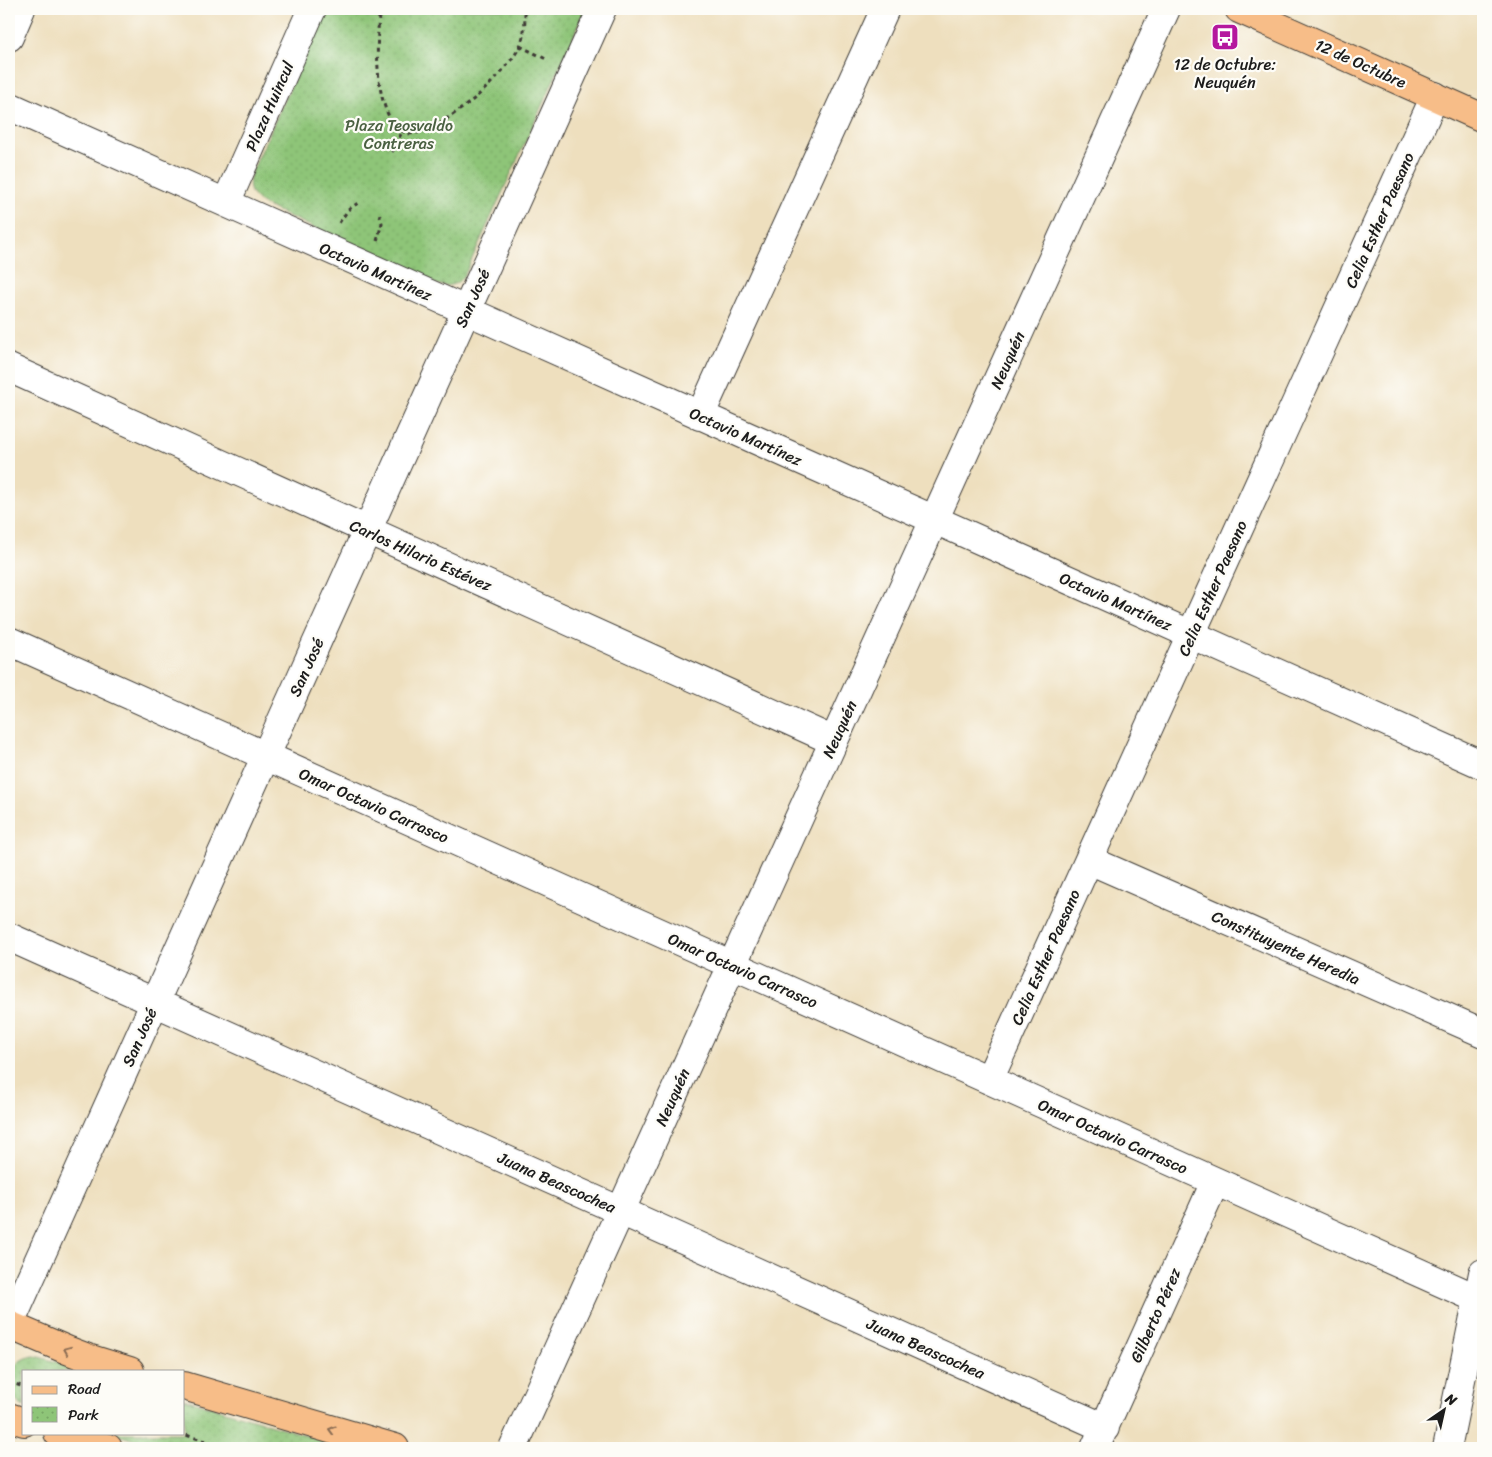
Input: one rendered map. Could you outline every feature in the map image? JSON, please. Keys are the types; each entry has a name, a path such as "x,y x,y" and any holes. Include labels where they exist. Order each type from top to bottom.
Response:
{"main road":[{"name":"12 de Octubre","path":"1239,9 1483,118"},
{"path":"9,1325 67,1350 127,1370"},
{"path":"185,1386 395,1448"},
{"path":"9,1417 22,1421"},
{"path":"61,1434 108,1448"}],"street":[{"path":"9,36 21,9"},
{"name":"Plaza Huincul","path":"226,203 312,9"},
{"name":"San José","path":"9,1325 602,9"},
{"path":"700,416 885,9"},
{"name":"Neuquén","path":"513,1448 1166,9"},
{"name":"Celia Esther Paesano","path":"989,1080 1435,96"},
{"name":"Octavio Martínez","path":"9,106 1483,765"},
{"name":"Carlos Hilario Estévez","path":"9,368 834,741"},
{"name":"Omar Octavio Carrasco","path":"9,641 1478,1299"},
{"name":"Constituyente Heredia","path":"1089,860 1483,1033"},
{"name":"Juana Beascochea","path":"9,937 621,1211 1100,1438"},
{"name":"Gilberto Pérez","path":"1100,1438 1215,1182"},
{"path":"1447,1448 1483,1273"}],"path":[{"path":"380,9 377,48 379,83 389,117 397,128 408,134 422,132 463,108 484,90 520,46 526,9"},
{"path":"520,46 551,61"},
{"path":"392,152 402,132"},
{"path":"338,226 348,210 358,203"},
{"path":"369,240 377,243 382,223 379,213"},
{"path":"9,1382 22,1385"},
{"path":"182,1434 229,1448"}],"green space":[{"name":"Plaza Teosvaldo Contreras","path":"326,9 586,9 466,272 454,284 446,286 436,284 267,206 254,197 250,190 251,174"},
{"path":"35,1356 84,1370 22,1370 22,1406 16,1401 9,1385 12,1369 25,1358"},
{"path":"185,1399 350,1448 162,1448 114,1434 185,1434"}],"place":[{"name":"12 de Octubre: Neuquén","path":"1225,37"}]}
